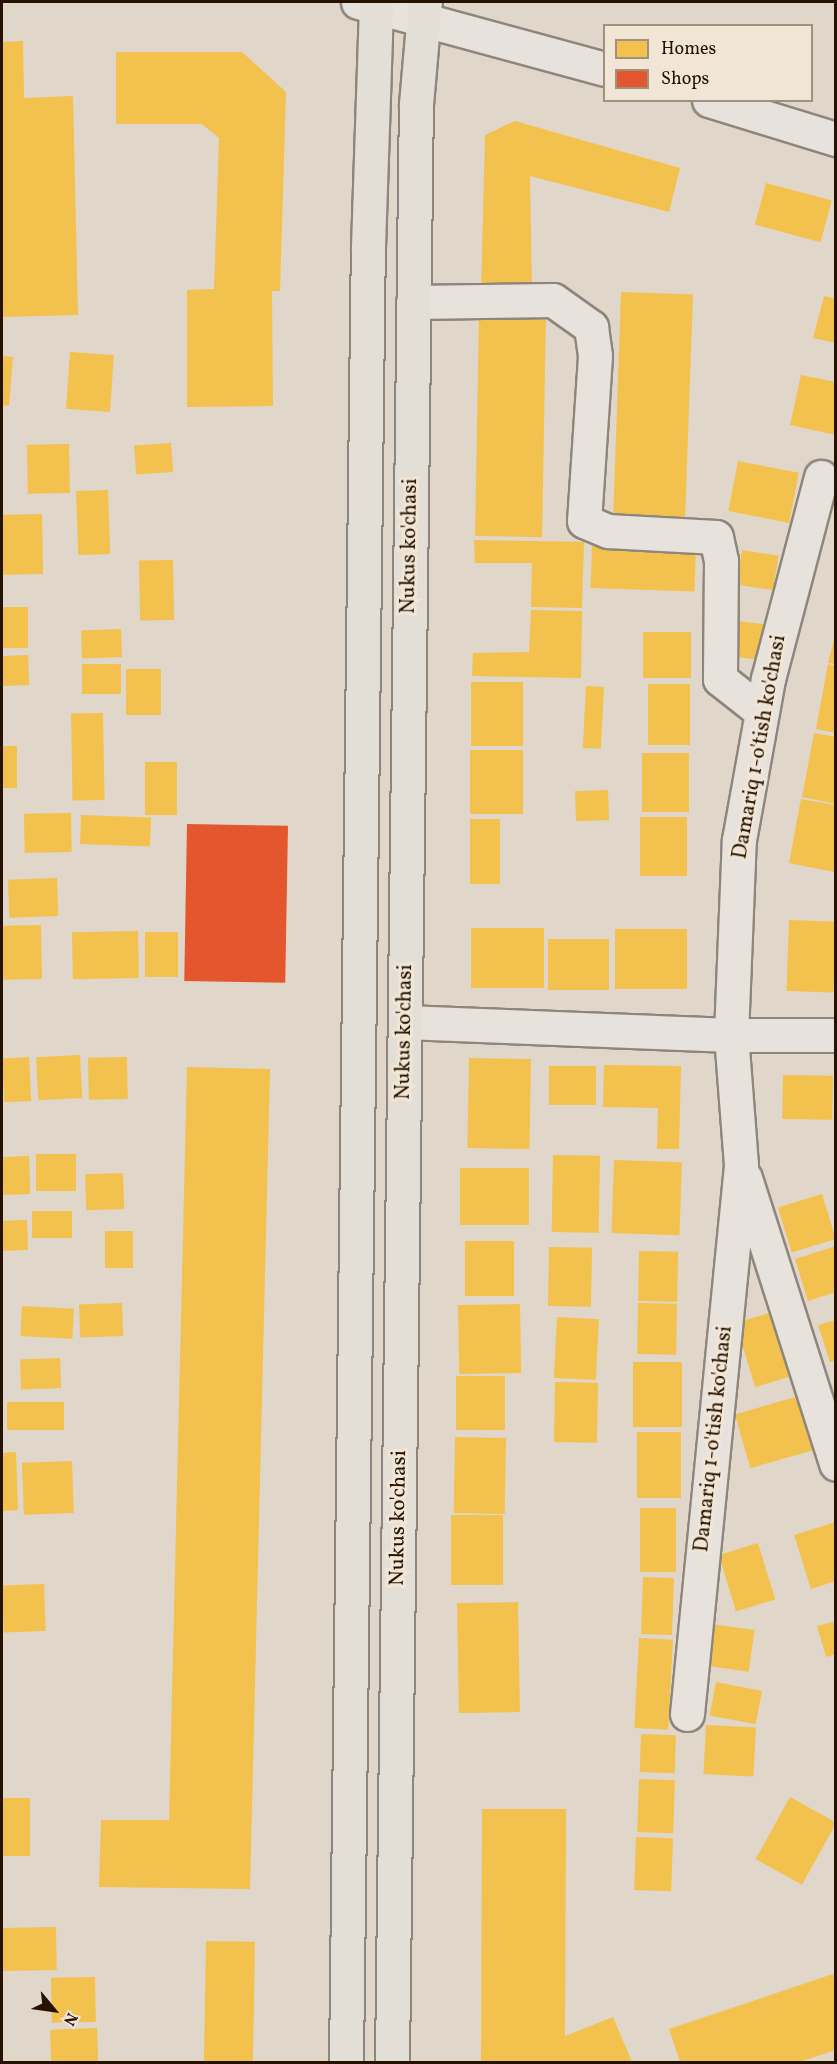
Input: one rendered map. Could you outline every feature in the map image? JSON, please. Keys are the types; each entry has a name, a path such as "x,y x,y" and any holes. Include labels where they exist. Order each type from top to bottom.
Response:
{"main road":[{"path":"346,2062 370,3"},
{"name":"Nukus ko'chasi","path":"392,2062 416,78 424,10"}],"street":[{"path":"370,3 424,10 603,69"},
{"path":"716,102 836,139"},
{"path":"413,302 553,300 591,327 595,356 584,521 608,531 716,537 721,560 720,679 762,712"},
{"name":"Damariq 1-o'tish ko'chasi","path":"687,1714 741,1165 731,1035 739,840 762,712 821,477"},
{"path":"405,1022 731,1035 836,1035"},
{"name":"Damariq 1-o'tish ko'chasi","path":"741,1165 836,1464"}],"building: Homes":[{"path":"23,41 24,98 73,96 78,315 2,317 2,42"},
{"path":"116,52 242,52 286,92 280,291 272,291 273,406 187,407 187,290 214,289 219,138 202,124 116,124"},
{"path":"515,121 680,168 669,212 530,176 532,292 481,294 485,135"},
{"path":"766,183 832,201 821,242 755,225"},
{"path":"621,292 693,295 685,522 613,520"},
{"path":"824,296 836,299 836,343 813,338"},
{"path":"479,312 546,313 542,537 475,536"},
{"path":"70,352 114,355 110,412 66,409"},
{"path":"2,356 13,357 9,406 2,405"},
{"path":"801,375 836,382 836,435 790,425"},
{"path":"171,443 173,472 136,475 134,446"},
{"path":"69,444 70,493 28,494 27,445"},
{"path":"738,461 799,473 789,523 728,511"},
{"path":"108,490 110,554 78,555 76,491"},
{"path":"42,514 43,574 3,575 2,515"},
{"path":"474,540 584,542 582,608 531,607 532,563 475,563"},
{"path":"592,545 696,549 694,592 590,588"},
{"path":"742,550 779,556 773,590 737,585"},
{"path":"173,560 174,620 140,621 139,561"},
{"path":"2,607 28,607 28,648 2,648"},
{"path":"531,610 582,611 581,678 472,676 473,653 529,652"},
{"path":"730,620 768,625 763,660 726,656"},
{"path":"121,629 122,657 82,658 81,630"},
{"path":"643,632 691,632 691,678 643,678"},
{"path":"836,632 836,664 828,663"},
{"path":"28,655 29,685 3,686 2,656"},
{"path":"82,664 121,664 121,694 82,694"},
{"path":"828,664 836,666 836,733 816,729"},
{"path":"126,669 161,669 161,715 126,715"},
{"path":"471,682 523,682 523,746 471,746"},
{"path":"648,684 690,684 690,745 648,745"},
{"path":"586,686 604,687 601,749 583,748"},
{"path":"103,713 105,800 73,801 71,714"},
{"path":"814,733 836,737 836,804 802,797"},
{"path":"2,746 17,746 17,788 2,788"},
{"path":"470,750 523,750 523,814 470,814"},
{"path":"642,753 689,753 689,812 642,812"},
{"path":"145,762 177,762 177,815 145,815"},
{"path":"608,790 609,820 576,821 575,791"},
{"path":"801,799 836,805 834,872 789,863"},
{"path":"71,813 72,852 25,853 24,814"},
{"path":"81,815 151,817 150,846 80,844"},
{"path":"640,817 687,817 687,876 640,876"},
{"path":"470,819 500,819 500,884 470,884"},
{"path":"57,878 58,916 9,918 8,880"},
{"path":"789,920 836,922 833,993 787,991"},
{"path":"41,925 42,979 3,980 2,926"},
{"path":"471,928 544,928 544,988 471,988"},
{"path":"615,929 687,929 687,989 615,989"},
{"path":"138,931 139,978 73,979 72,932"},
{"path":"145,932 178,932 178,977 145,977"},
{"path":"548,939 609,939 609,990 548,990"},
{"path":"80,1055 82,1098 38,1100 36,1057"},
{"path":"29,1057 31,1101 4,1102 2,1058"},
{"path":"127,1057 128,1099 89,1100 88,1058"},
{"path":"469,1058 531,1059 529,1149 467,1148"},
{"path":"604,1065 681,1066 679,1149 657,1149 658,1108 603,1107"},
{"path":"549,1066 596,1066 596,1105 549,1105"},
{"path":"187,1067 270,1069 250,1889 99,1887 101,1820 169,1820"},
{"path":"783,1075 833,1076 832,1120 782,1119"},
{"path":"36,1154 76,1154 76,1191 36,1191"},
{"path":"553,1155 600,1156 599,1233 552,1232"},
{"path":"29,1156 30,1194 3,1195 2,1157"},
{"path":"614,1160 682,1162 679,1235 611,1233"},
{"path":"460,1168 529,1168 529,1225 460,1225"},
{"path":"123,1173 124,1209 86,1210 85,1174"},
{"path":"822,1194 836,1239 792,1252 778,1207"},
{"path":"32,1211 72,1211 72,1238 32,1238"},
{"path":"27,1220 28,1250 3,1251 2,1221"},
{"path":"105,1231 133,1231 133,1268 105,1268"},
{"path":"465,1241 514,1241 514,1296 465,1296"},
{"path":"836,1246 836,1292 808,1301 795,1259"},
{"path":"549,1247 592,1248 591,1307 548,1306"},
{"path":"639,1251 678,1252 677,1302 638,1301"},
{"path":"122,1303 123,1336 80,1337 79,1305"},
{"path":"638,1303 677,1304 676,1355 637,1354"},
{"path":"520,1304 521,1373 459,1374 458,1305"},
{"path":"22,1306 74,1309 72,1339 20,1336"},
{"path":"772,1312 792,1376 755,1387 736,1323"},
{"path":"557,1317 599,1319 596,1380 554,1378"},
{"path":"836,1320 836,1361 830,1362 818,1325"},
{"path":"60,1358 61,1388 21,1389 20,1359"},
{"path":"633,1362 682,1362 682,1427 633,1427"},
{"path":"456,1376 505,1376 505,1430 456,1430"},
{"path":"555,1382 598,1383 597,1443 554,1442"},
{"path":"806,1394 821,1448 750,1468 735,1414"},
{"path":"7,1402 64,1402 64,1430 7,1430"},
{"path":"637,1432 681,1432 681,1498 637,1498"},
{"path":"455,1437 506,1438 505,1514 454,1513"},
{"path":"16,1452 18,1510 2,1511 2,1453"},
{"path":"72,1461 74,1513 24,1515 22,1463"},
{"path":"640,1508 676,1508 676,1572 640,1572"},
{"path":"451,1515 503,1515 503,1585 451,1585"},
{"path":"836,1522 836,1581 811,1589 794,1535"},
{"path":"758,1543 775,1599 736,1611 719,1555"},
{"path":"643,1577 674,1578 672,1635 641,1634"},
{"path":"44,1584 46,1631 4,1632 2,1585"},
{"path":"518,1602 520,1712 459,1713 457,1603"},
{"path":"836,1621 836,1654 826,1657 817,1626"},
{"path":"711,1624 755,1630 749,1672 705,1666"},
{"path":"639,1638 673,1640 668,1730 634,1728"},
{"path":"716,1682 762,1691 756,1724 710,1715"},
{"path":"706,1725 756,1728 753,1777 703,1774"},
{"path":"641,1734 676,1735 675,1773 640,1772"},
{"path":"639,1779 675,1780 673,1833 637,1832"},
{"path":"790,1797 836,1822 802,1885 756,1859"},
{"path":"2,1798 30,1798 30,1856 2,1856"},
{"path":"482,1809 566,1809 565,2036 613,2017 632,2062 481,2062"},
{"path":"636,1837 673,1838 671,1891 634,1890"},
{"path":"56,1927 57,1970 3,1971 2,1928"},
{"path":"206,1941 255,1942 253,2062 204,2062"},
{"path":"836,1973 836,2050 799,2062 680,2062 669,2029"},
{"path":"95,1977 96,2022 52,2023 51,1978"},
{"path":"97,2028 98,2062 51,2062 50,2030"}],"building: Shops":[{"path":"187,824 288,826 285,983 184,981"}]}
